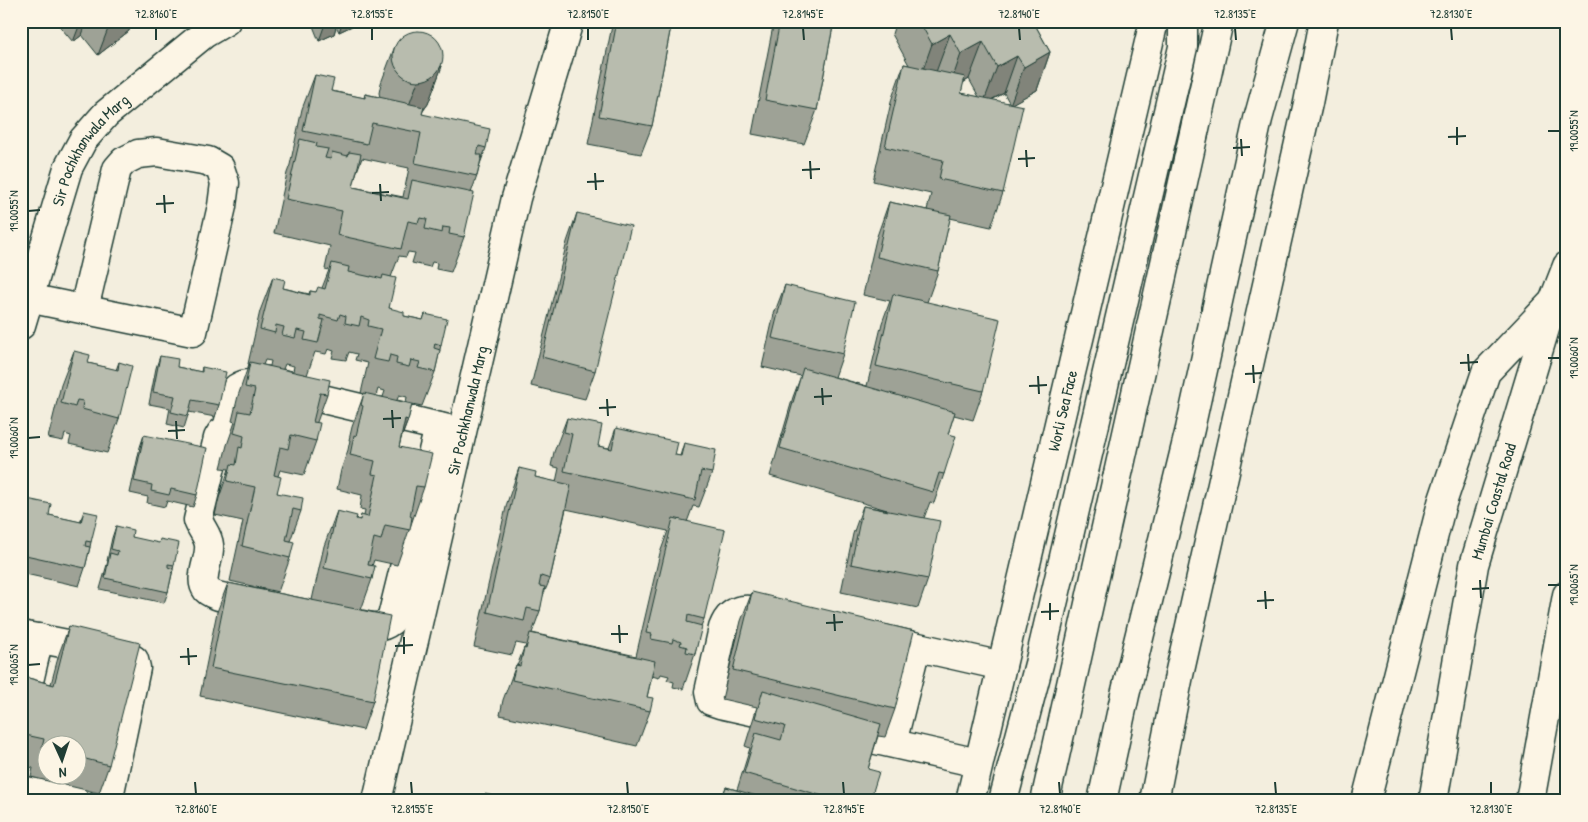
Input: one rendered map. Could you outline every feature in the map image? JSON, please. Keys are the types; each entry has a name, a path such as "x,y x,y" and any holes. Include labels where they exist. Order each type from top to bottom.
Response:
{"main road":[{"name":"Sir Pochkhanwala Marg","path":"21,325 68,168 83,140 106,114 204,34 226,21"},
{"name":"Sir Pochkhanwala Marg","path":"377,801 450,430 569,21"},
{"name":"Worli Sea Face","path":"970,801 1154,21"},
{"path":"1002,801 1039,664 1181,57 1183,21"},
{"path":"1045,801 1219,21"},
{"path":"1102,801 1125,695 1190,429 1258,119 1285,21"},
{"path":"1154,801 1324,21"},
{"path":"28,298 193,332 222,206 225,183 220,168 208,161 156,152 138,154 120,165 117,169 84,309"},
{"name":"Mumbai Coastal Road","path":"1433,801 1474,565 1553,302 1567,266"},
{"path":"1366,801 1442,503 1486,372 1553,302"},
{"path":"284,609 218,596 208,592 204,585 209,543 200,528 198,520 218,438 220,433 227,429 237,388 248,383 260,384 450,430 391,622 377,628 330,618"},
{"path":"1530,801 1567,594"},
{"path":"801,621 743,608 732,613 726,620 723,628 709,692 711,700 978,763"},
{"path":"849,632 1002,666"},
{"path":"23,707 30,636 128,656 134,660 136,668 110,792 103,801"},
{"path":"892,743 916,647"},
{"path":"21,790 75,801"}],"building":[{"path":"617,21 672,21 652,126 599,116"},
{"path":"780,21 834,21 817,110 765,100"},
{"path":"919,21 1033,21 1050,52 1024,67 1017,56 997,67 983,42 961,54 950,34 932,44"},
{"path":"413,31 423,31 436,38 443,51 443,61 436,74 423,81 413,81 404,77 397,70 393,61 393,51 397,42 404,35"},
{"path":"904,64 965,77 961,93 1023,106 1003,193 939,179 943,160 885,147"},
{"path":"315,75 334,79 331,91 365,98 365,94 424,107 422,114 490,129 486,148 479,146 477,155 482,155 477,176 415,163 421,133 372,123 367,144 303,131"},
{"path":"300,139 317,143 316,147 328,149 325,158 331,159 332,152 348,156 349,152 361,154 353,187 408,199 412,180 474,193 464,237 449,234 450,228 443,227 442,233 425,229 427,219 420,218 418,223 408,221 401,249 337,235 342,211 286,199"},
{"path":"889,202 951,215 938,271 877,257"},
{"path":"577,213 631,226 595,371 542,357"},
{"path":"332,263 349,267 348,272 382,279 383,275 396,278 389,308 404,312 404,316 423,320 425,314 447,319 441,345 435,343 434,348 440,350 435,372 418,368 420,362 411,360 409,367 396,364 397,357 390,355 388,362 373,359 381,329 368,326 369,320 361,317 359,326 345,323 346,316 340,314 338,320 320,315 320,319 324,320 318,343 304,340 306,332 297,330 295,338 282,335 284,327 276,325 275,333 260,329 273,277 285,280 283,288 310,295 310,291 316,292 318,287 325,289"},
{"path":"785,285 855,302 843,354 772,338"},
{"path":"893,294 1000,319 983,391 876,366"},
{"path":"74,351 90,355 88,363 118,370 119,362 132,366 119,419 82,409 83,401 77,400 75,407 61,403"},
{"path":"160,356 178,359 177,367 202,372 202,367 226,372 219,405 192,400 188,416 171,412 175,396 153,392"},
{"path":"250,362 330,380 327,394 320,393 313,422 320,423 316,441 291,435 288,449 280,447 274,475 281,477 277,493 303,498 301,511 293,509 286,540 294,542 290,558 242,546 255,487 227,481 231,464 236,465 239,447 242,448 244,436 234,433 239,411 250,413 255,389 245,387"},
{"path":"803,368 955,412 948,434 956,436 944,474 939,473 933,492 780,448"},
{"path":"364,393 412,404 408,420 405,419 399,447 432,454 424,487 416,486 410,516 412,517 410,530 385,525 381,540 374,538 368,565 375,566 372,579 324,568 337,511 357,516 356,519 360,520 361,515 368,517 377,475 372,474 375,461 350,455 363,406 361,405"},
{"path":"567,418 602,425 598,446 612,449 616,428 678,442 675,455 681,456 684,443 716,450 712,473 701,471 695,500 564,471 572,434 564,432"},
{"path":"144,435 207,448 197,495 171,489 169,495 151,491 152,485 134,481"},
{"path":"519,468 536,472 535,477 571,485 550,579 541,576 539,586 545,587 540,611 527,608 524,621 487,612"},
{"path":"27,499 51,504 49,515 81,522 84,511 98,514 91,542 86,541 85,546 90,547 85,568 21,554 21,525"},
{"path":"863,506 940,521 928,579 851,564"},
{"path":"673,518 725,530 704,619 688,615 687,622 702,626 695,654 686,652 687,647 680,645 681,642 673,639 672,643 651,639 652,634 646,633"},
{"path":"116,526 133,530 132,537 159,543 160,539 179,543 174,565 168,564 168,567 173,569 168,592 105,578 110,553 117,555 118,551 111,549"},
{"path":"228,583 390,616 373,701 211,668"},
{"path":"752,592 914,631 895,709 733,670"},
{"path":"69,626 140,643 109,765 88,760 88,734 38,734 38,738 21,734 21,676 54,685"},
{"path":"530,633 655,661 647,697 653,698 650,711 512,680 516,665 520,666"},
{"path":"763,690 881,724 868,769 879,772 870,801 840,801 744,773 756,733 781,740 785,726 755,718"},
{"path":"726,787 774,801 721,801"},
{"path":"485,794 514,801 483,801"}]}
